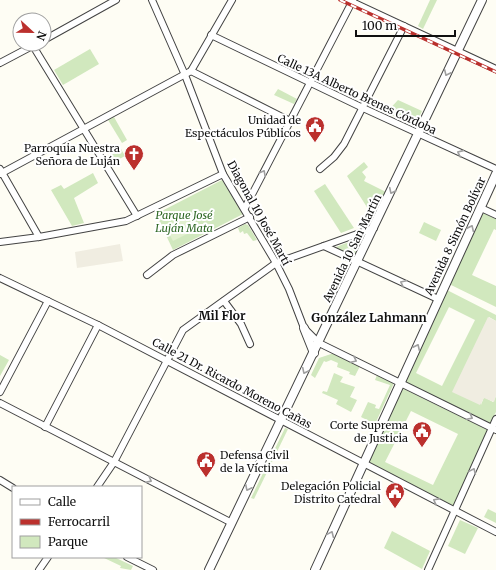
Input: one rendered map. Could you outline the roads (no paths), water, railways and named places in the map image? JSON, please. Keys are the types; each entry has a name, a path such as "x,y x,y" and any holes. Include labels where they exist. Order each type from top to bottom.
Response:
{"street":[{"path":"52,36 116,0"},
{"name":"Diagonal 10 José Martí","path":"152,0 184,75 223,174 245,208 276,263 289,289 304,328 319,343 494,429"},
{"path":"39,237 1,172 191,71 232,0"},
{"name":"Avenida 10 San Martín","path":"209,570 482,0"},
{"path":"245,208 351,1 496,69"},
{"path":"320,169 334,157 344,144 404,26"},
{"name":"Calle 13A Alberto Brenes Córdoba","path":"211,35 418,134 496,168"},
{"path":"0,63 21,52"},
{"path":"39,52 83,128 138,216"},
{"path":"191,71 290,121"},
{"path":"0,242 39,237 126,221 223,174"},
{"name":"Avenida 8 Simón Bolívar","path":"316,570 363,462 496,174"},
{"path":"480,208 496,215"},
{"path":"147,275 173,255 250,217"},
{"path":"97,486 114,462 183,330 276,263 374,228"},
{"path":"324,246 438,299"},
{"name":"Calle 21 Dr. Ricardo Moreno Cañas","path":"0,278 167,360 496,532"},
{"path":"0,392 48,301"},
{"path":"224,301 241,324 250,344"},
{"path":"45,427 98,325"},
{"path":"304,328 314,353"},
{"path":"0,403 232,523"},
{"path":"428,570 494,429 496,419"},
{"path":"0,480 12,487"},
{"path":"39,570 47,558"},
{"path":"129,558 153,570"}],"railway":[{"path":"340,0 496,72"}],"place":[{"name":"Unidad de Espectáculos Públicos","path":"315,143"},
{"name":"Parroquia Nuestra Señora de Luján","path":"134,171"},
{"name":"Corte Suprema de Justicia","path":"422,448"},
{"name":"Defensa Civil de la Víctima","path":"206,478"},
{"name":"Delegación Policial Distrito Catedral","path":"395,509"}],"district":[{"name":"Mil Flor","path":"222,316"},
{"name":"González Lahmann","path":"369,318"}],"park label":[{"name":"Parque José Luján Mata","path":"184,221"}]}
